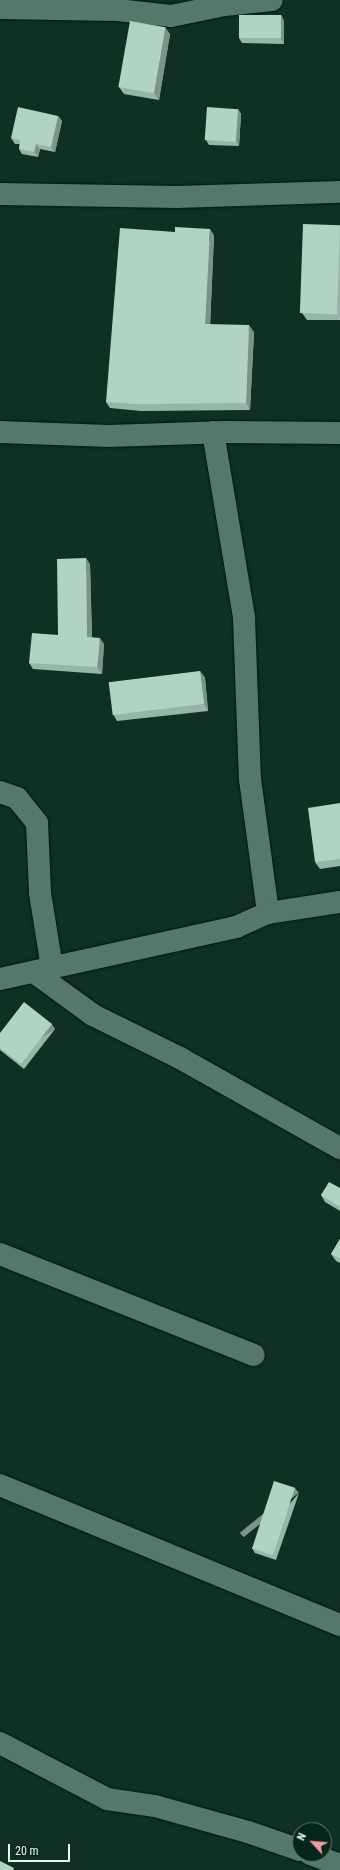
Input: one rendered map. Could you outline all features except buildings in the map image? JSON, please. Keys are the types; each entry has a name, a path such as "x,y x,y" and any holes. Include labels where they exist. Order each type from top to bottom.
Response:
{"street":[{"path":"0,8 117,10 171,16 225,5 272,0"},
{"path":"0,194 176,197 340,192"},
{"path":"0,432 109,436 213,432 340,433"},
{"path":"213,432 244,618 250,779 268,913"},
{"path":"0,792 17,798 37,823 43,970 92,1015 180,1058 340,1148"},
{"path":"0,979 236,928 268,913 340,902"},
{"path":"0,1254 254,1355"},
{"path":"0,1485 340,1626"},
{"path":"0,1743 107,1799 155,1806 248,1832 292,1847"}]}
